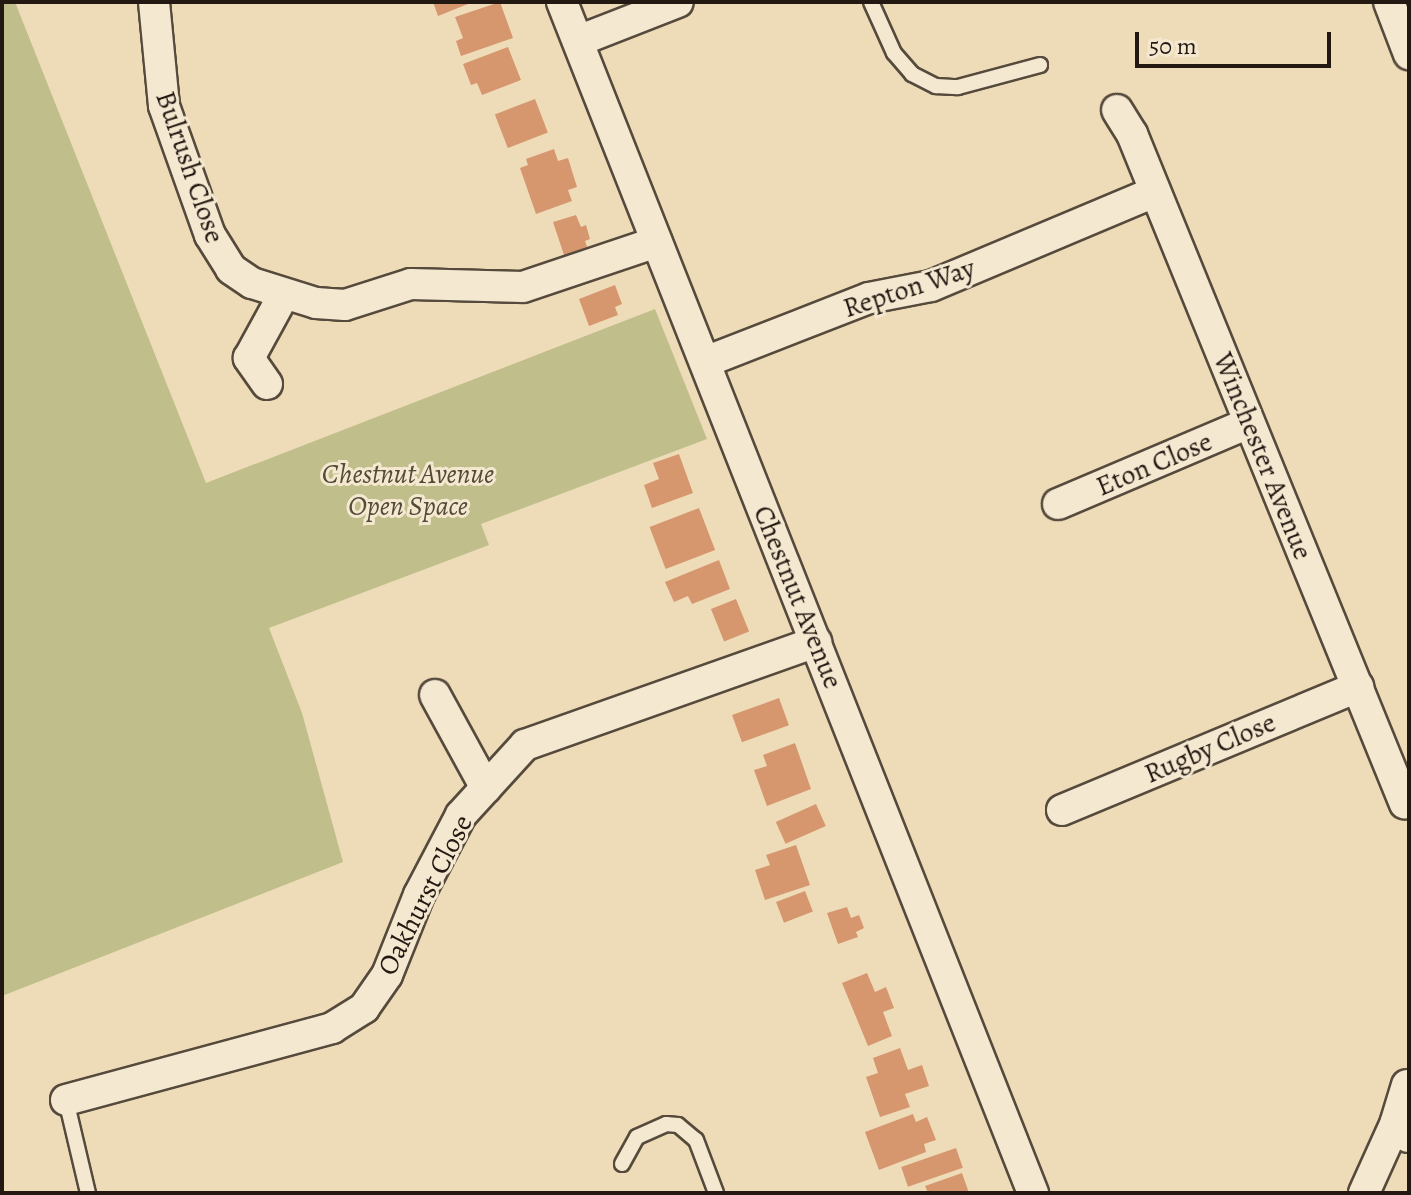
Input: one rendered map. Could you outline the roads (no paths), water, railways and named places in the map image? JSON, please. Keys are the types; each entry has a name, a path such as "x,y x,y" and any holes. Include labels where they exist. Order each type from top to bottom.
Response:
{"street":[{"name":"Bulrush Close","path":"154,2 164,106 210,235 231,269 252,283 316,303 345,305 411,284 523,287 657,242"},
{"name":"Chestnut Avenue","path":"562,2 1033,1193"},
{"path":"578,41 678,2"},
{"path":"1389,2 1409,54"},
{"name":"Winchester Avenue","path":"1117,110 1132,134 1405,804"},
{"name":"Repton Way","path":"705,362 869,298 931,286 1155,192"},
{"path":"267,384 249,358 284,294"},
{"name":"Eton Close","path":"1058,504 1249,423"},
{"name":"Oakhurst Close","path":"66,1100 332,1028 364,1008 387,975 419,895 461,815 525,745 816,642"},
{"name":"Rugby Close","path":"1062,810 1358,687"},
{"path":"435,695 486,788"},
{"path":"1364,1193 1402,1130 1407,1085"}],"lane":[{"path":"871,2 894,53 912,74 936,86 958,87 1040,65"},
{"path":"66,1100 88,1193"},
{"path":"622,1164 637,1137 666,1124 678,1125 696,1140 716,1193"}],"park label":[{"name":"Chestnut Avenue Open Space","path":"408,490"}]}
